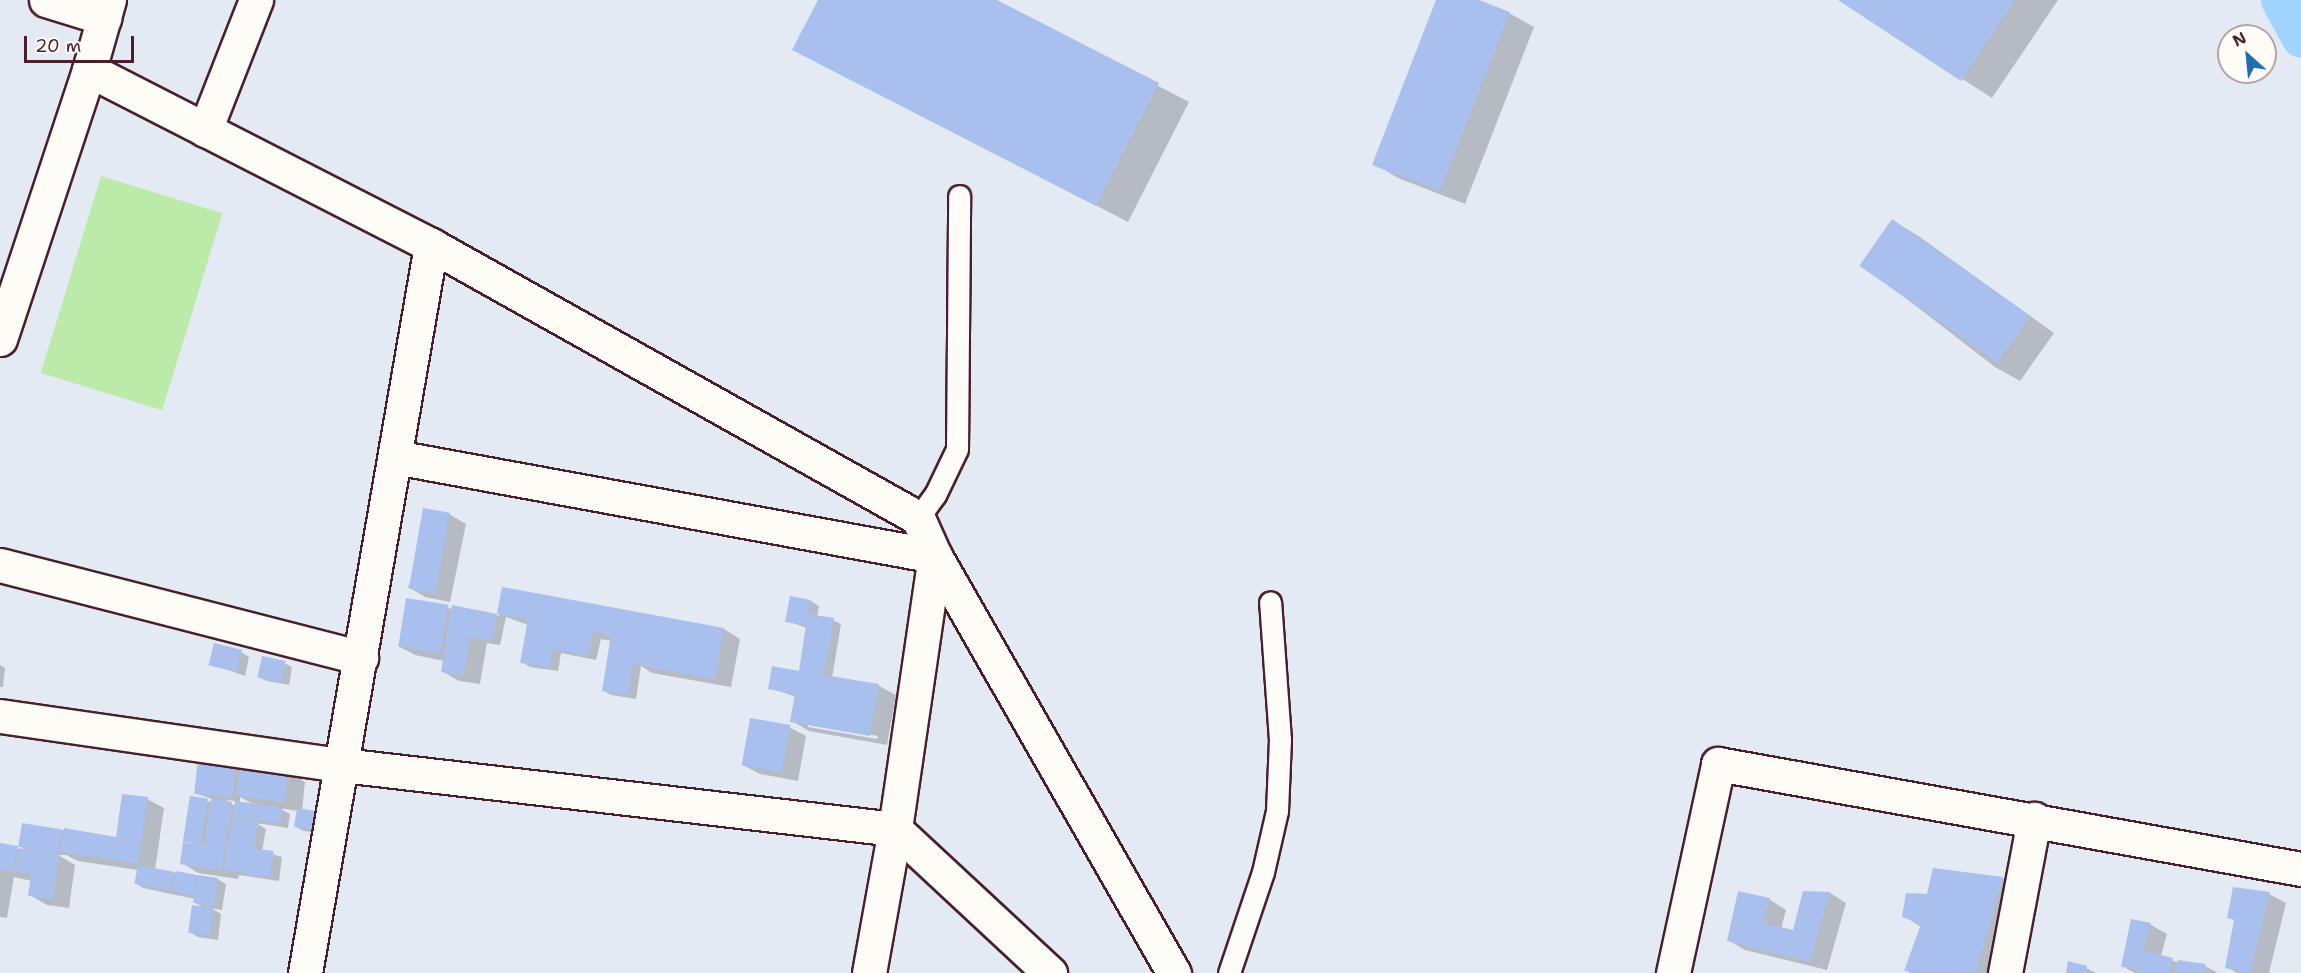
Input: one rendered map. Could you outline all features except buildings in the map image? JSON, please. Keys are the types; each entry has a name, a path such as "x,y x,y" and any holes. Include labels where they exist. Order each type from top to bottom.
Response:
{"street":[{"path":"0,339 9,281 89,70 107,9 46,0"},
{"path":"206,130 256,0"},
{"path":"89,70 431,245 918,518 935,556 1174,973"},
{"path":"305,973 431,245"},
{"path":"395,457 935,556"},
{"path":"869,973 895,829 935,556"},
{"path":"0,566 361,658"},
{"path":"0,716 342,765 895,829 1050,973"},
{"path":"1673,973 1718,764 2034,819 2301,869"},
{"path":"2005,973 2034,819"}],"lane":[{"path":"918,518 935,495 957,449 959,196"},
{"path":"1229,973 1263,872 1277,811 1280,740 1270,602"}],"green space":[{"path":"101,176 222,213 162,410 41,373"}],"waterway":[{"path":"2280,0 2301,38"}]}
